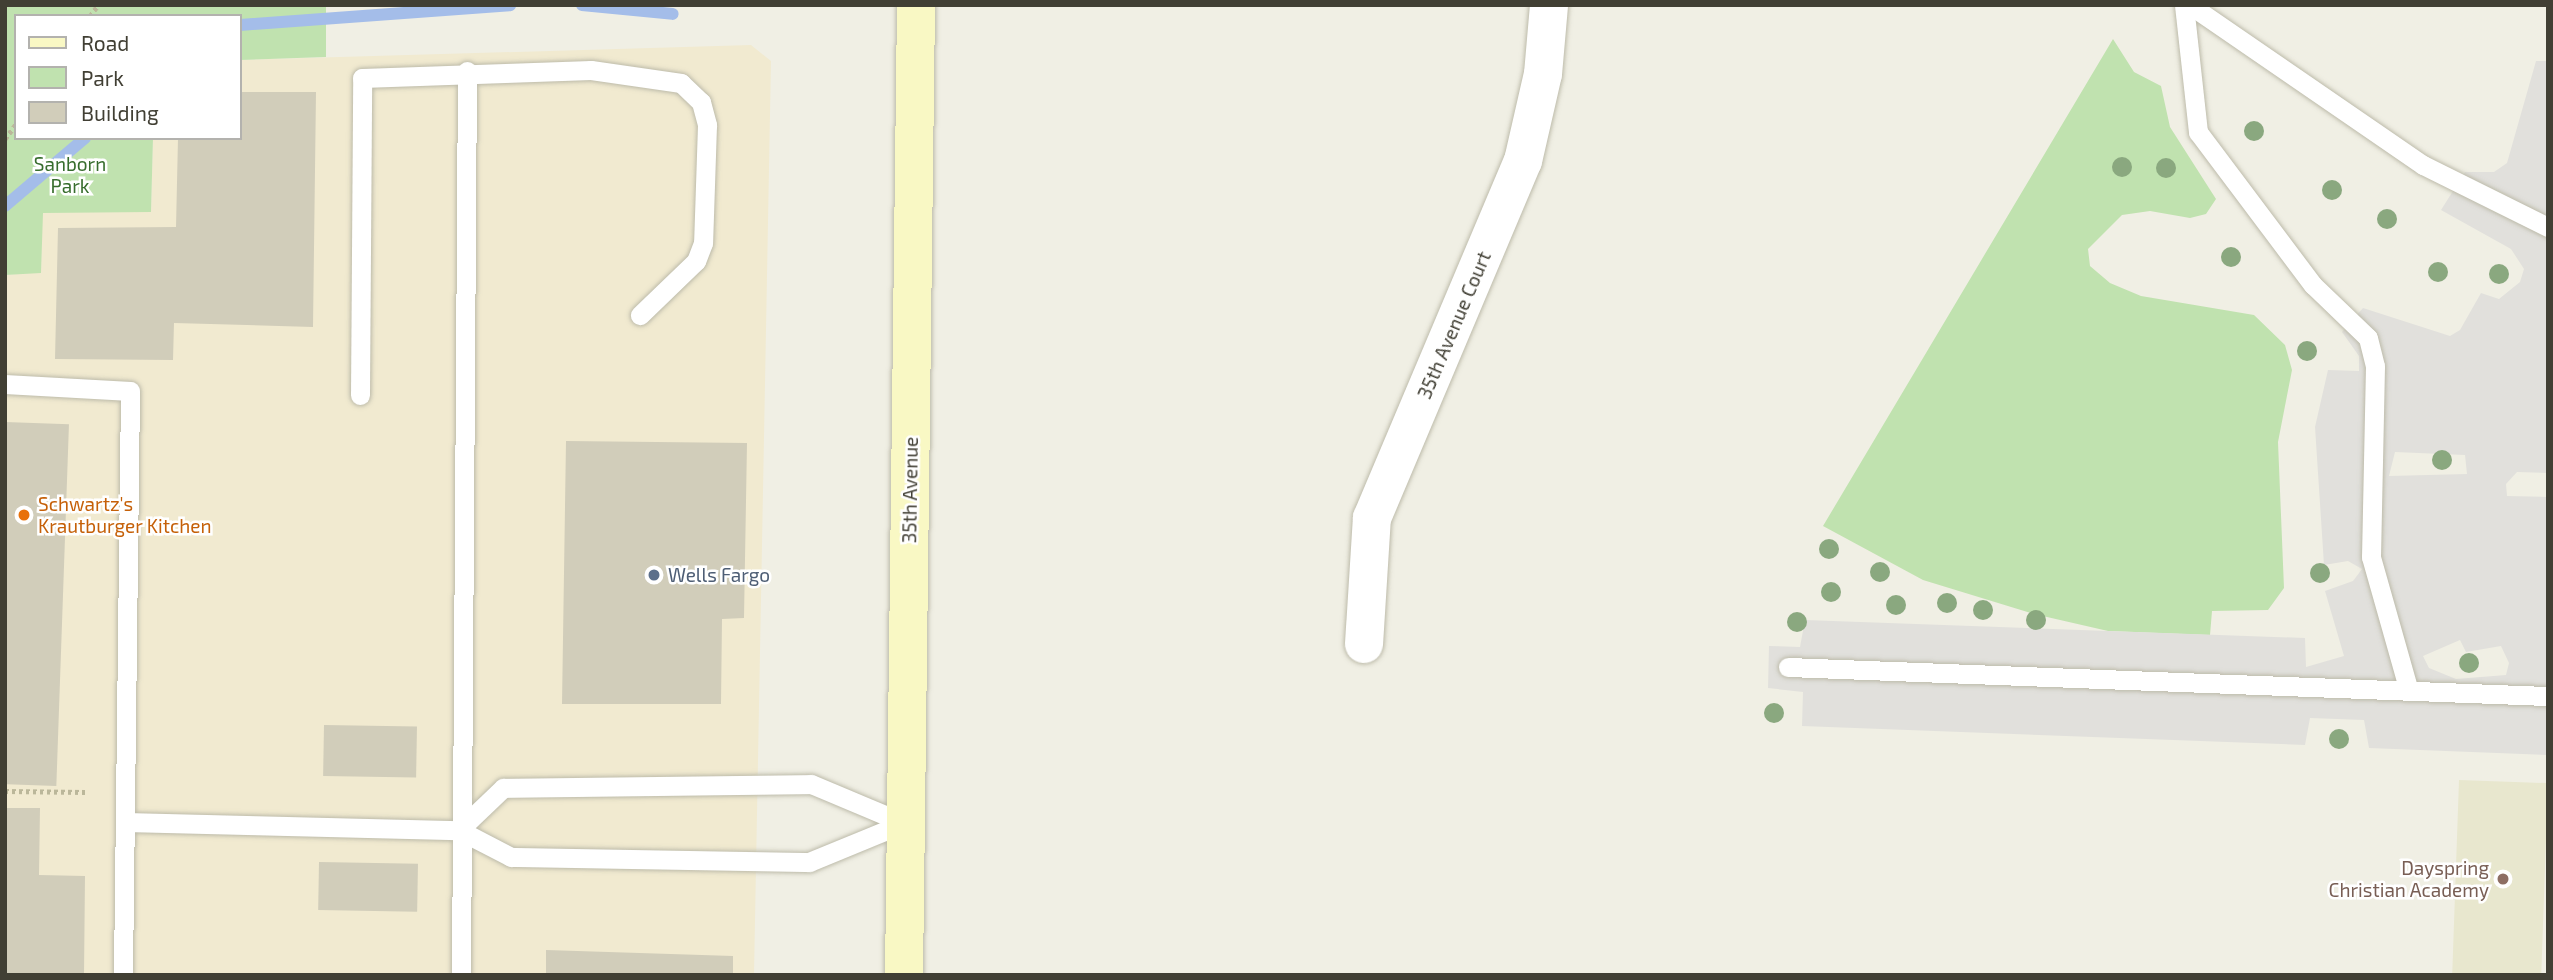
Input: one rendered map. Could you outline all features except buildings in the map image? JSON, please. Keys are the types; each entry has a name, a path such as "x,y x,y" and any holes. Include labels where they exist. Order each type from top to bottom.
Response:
{"main road":[{"name":"35th Avenue","path":"904,975 916,5"}],"street":[{"name":"35th Avenue Court","path":"1364,644 1372,518 1523,161 1544,74 1549,5"}],"lane":[{"path":"2184,5 2198,132 2313,285 2368,338 2375,366 2371,557 2409,691"},
{"path":"2190,5 2423,165 2548,228"},
{"path":"461,975 467,71"},
{"path":"360,395 362,78 467,71 638,75 681,83 701,102 707,125 703,243 696,261 640,315"},
{"path":"5,384 130,391 123,975"},
{"path":"1788,667 2548,696"},
{"path":"460,830 503,789 517,788 811,784 904,823"},
{"path":"125,822 460,830 511,857 809,862 904,823"}],"path":[{"path":"5,791 85,792"}],"shaded area":[{"path":"751,45 771,61 754,975 5,975 5,275 41,272 42,212 151,211 153,140 242,140 242,60"},
{"path":"2536,61 2548,61 2548,473 2517,472 2506,484 2507,496 2548,497 2548,755 2369,748 2364,720 2310,718 2305,745 1802,726 1803,692 1768,688 1769,646 1800,647 1805,620 2305,638 2306,667 2344,656 2325,591 2353,581 2362,569 2348,561 2324,565 2315,427 2328,370 2359,371 2359,356 2342,332 2363,308 2450,336 2460,330 2481,293 2499,299 2520,282 2524,269 2511,249 2441,210 2465,172 2494,172 2507,163","holes":["2395,452 2465,455 2467,474 2389,476","2460,640 2466,652 2501,646 2509,663 2506,675 2456,679 2429,668 2423,656"]},
{"name":"Dayspring Christian Academy","path":"2459,780 2548,783 2541,975 2452,975"}],"green space":[{"name":"Sanborn Park","path":"5,5 326,5 326,57 242,60 242,14 14,14 14,140 153,140 151,212 43,213 41,273 5,275"},
{"path":"2113,39 2134,72 2161,86 2170,127 2216,199 2206,214 2190,218 2150,211 2122,215 2088,249 2090,266 2110,283 2141,296 2254,315 2285,345 2292,370 2278,442 2284,588 2268,610 2212,611 2210,635 2108,631 2034,614 1923,580 1823,526"}],"waterway":[{"path":"242,25 510,5"},
{"path":"582,5 673,14"},
{"path":"5,206 83,140"}],"place":[{"name":"Schwartz's Krautburger Kitchen","path":"24,515"},
{"name":"Wells Fargo","path":"654,575"},
{"name":"Dayspring Christian Academy","path":"2503,879"}]}
